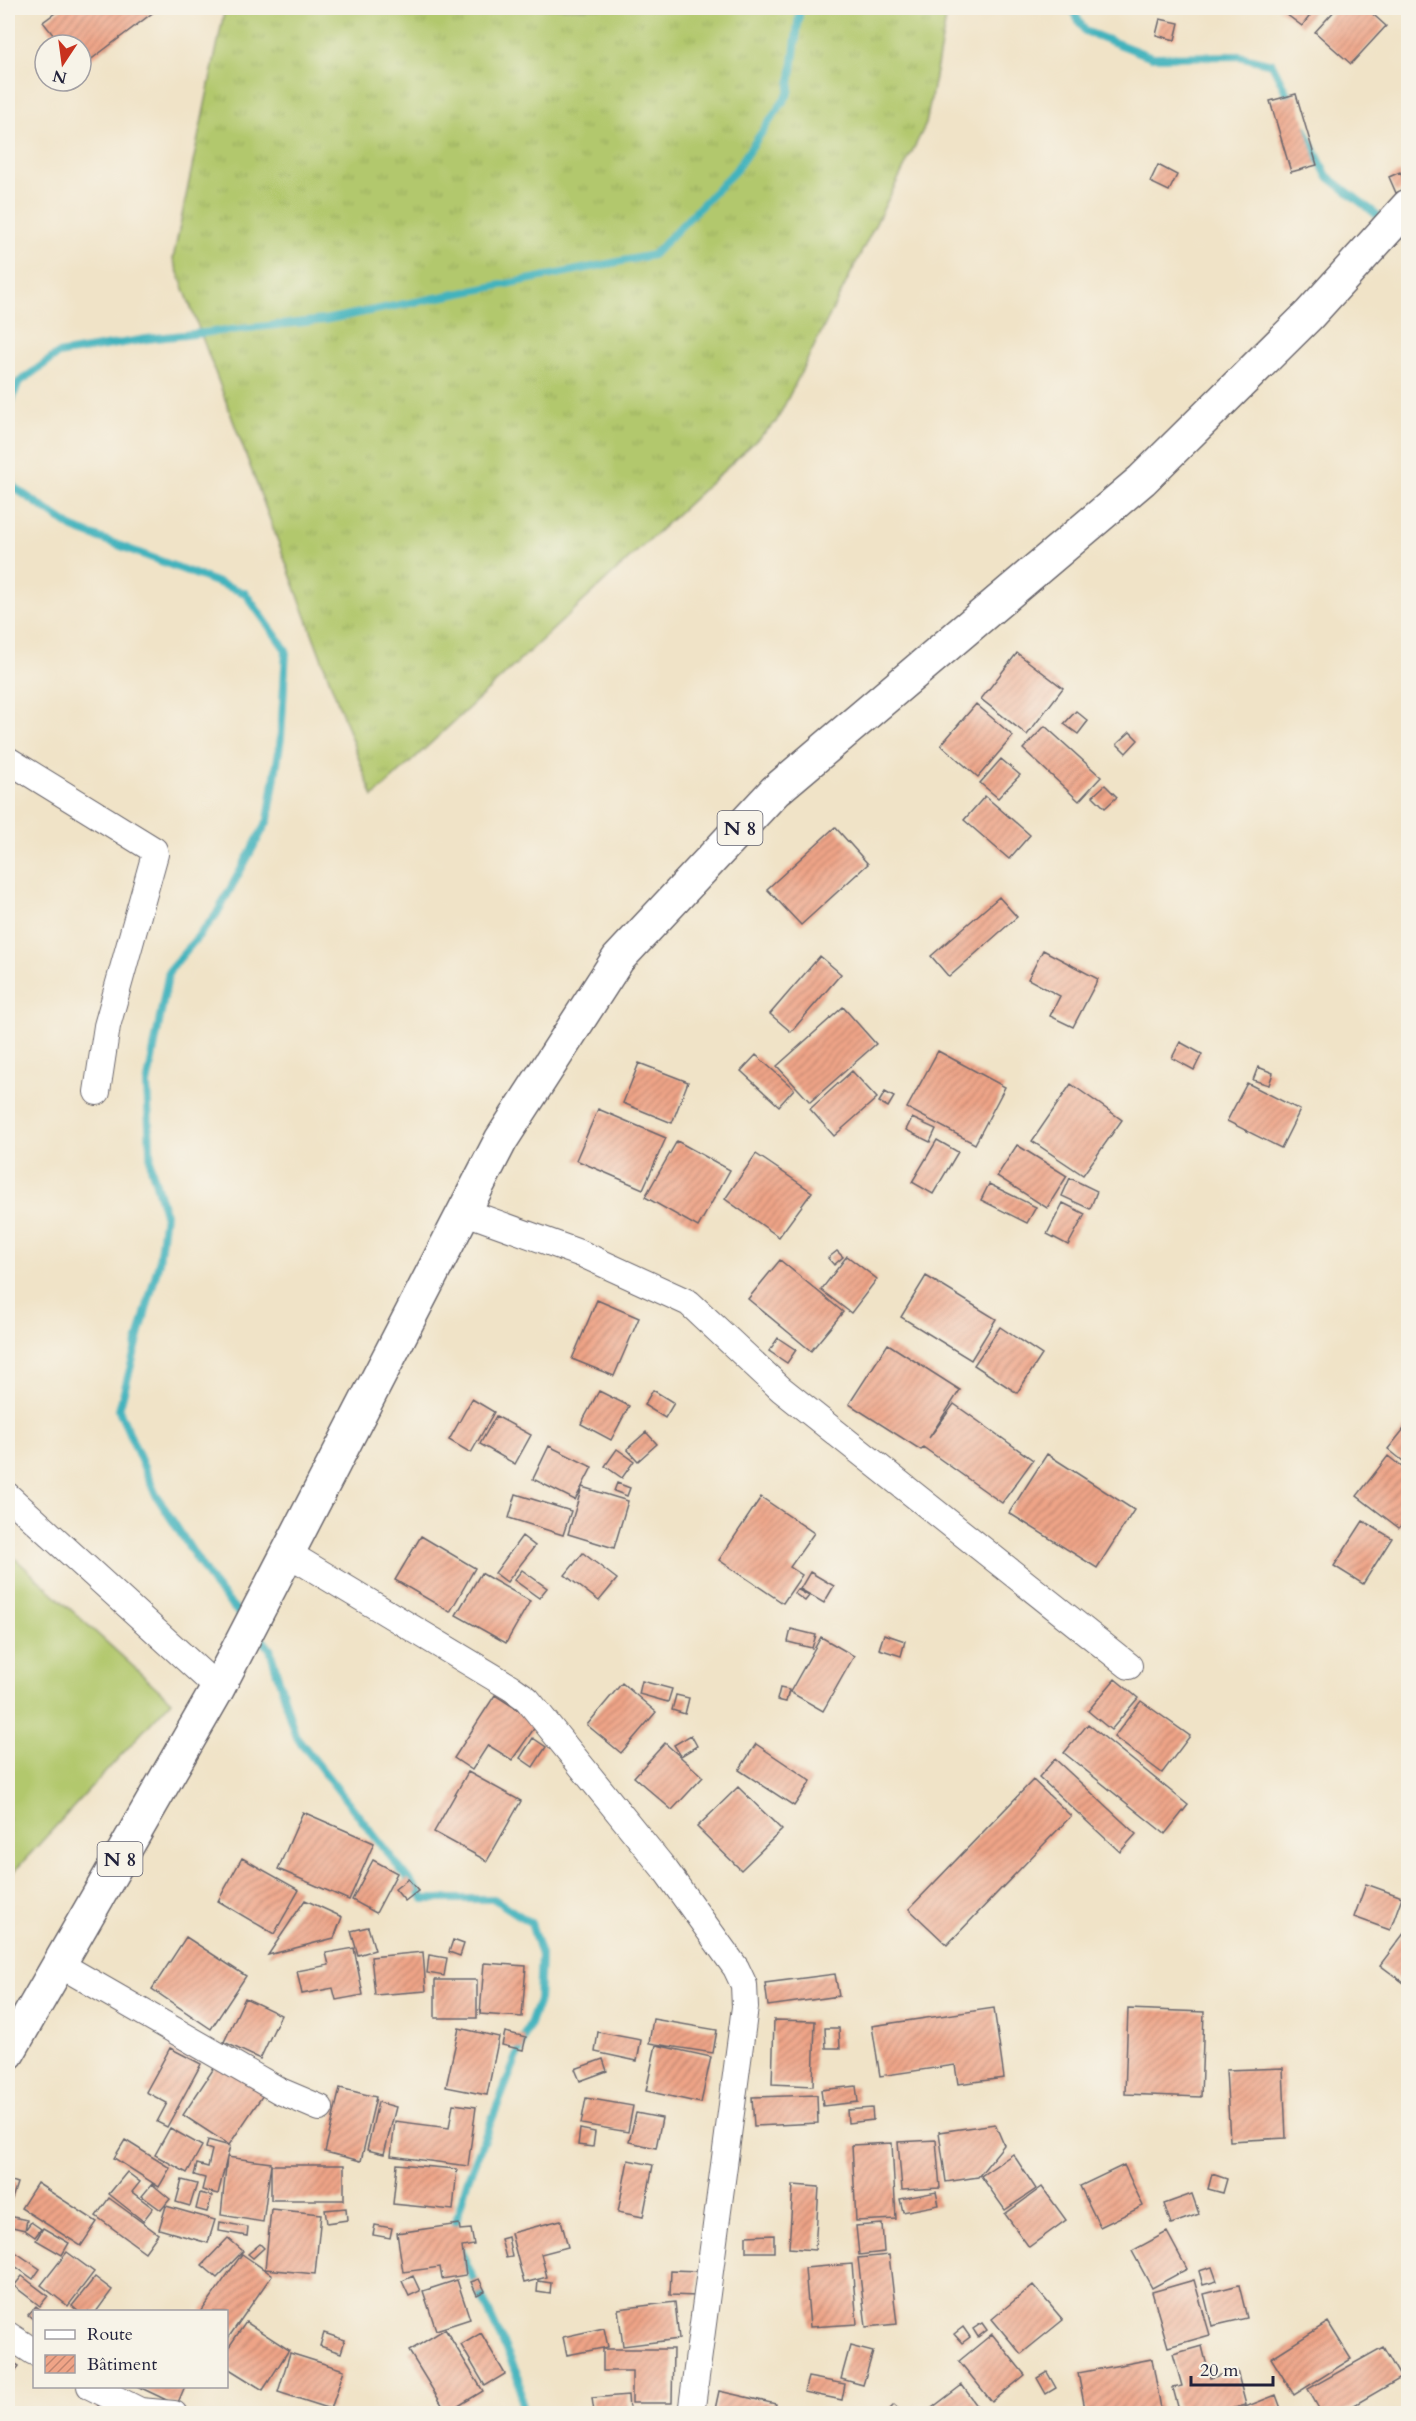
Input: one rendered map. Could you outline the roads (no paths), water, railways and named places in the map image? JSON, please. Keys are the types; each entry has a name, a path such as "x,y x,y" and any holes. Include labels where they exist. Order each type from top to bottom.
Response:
{"highway":[{"name":"N 8","path":"8,2053 225,1676 501,1140 618,959 775,791 1142,480 1309,315 1408,206"}],"street":[{"path":"8,760 154,850 155,854 107,1026 97,1092"},
{"path":"463,1211 582,1254 689,1303 781,1389 1129,1666"},
{"path":"8,1496 225,1676"},
{"path":"289,1554 510,1687 527,1700 666,1871 736,1968 744,1985 744,2007 691,2414"},
{"path":"59,1964 280,2091 320,2108"},
{"path":"8,2335 33,2351"},
{"path":"94,2388 140,2411 174,2414"}],"waterway":[{"path":"8,410 18,383 58,354 147,339 324,320 653,255 735,171 789,93 800,8"},
{"path":"1071,8 1085,31 1152,57 1239,56 1272,64 1292,104"},
{"path":"1304,129 1327,176 1385,221"},
{"path":"1395,229 1408,240"},
{"path":"8,464 12,486 73,528 245,593 286,650 281,738 268,820 216,915 169,971 147,1085 151,1167 165,1214 159,1262 119,1410 156,1495 215,1587 245,1620"},
{"path":"256,1632 270,1649 295,1735 424,1899 494,1899 531,1923 541,1955 539,2001 467,2182 454,2235"},
{"path":"459,2247 519,2378 522,2414"}]}
